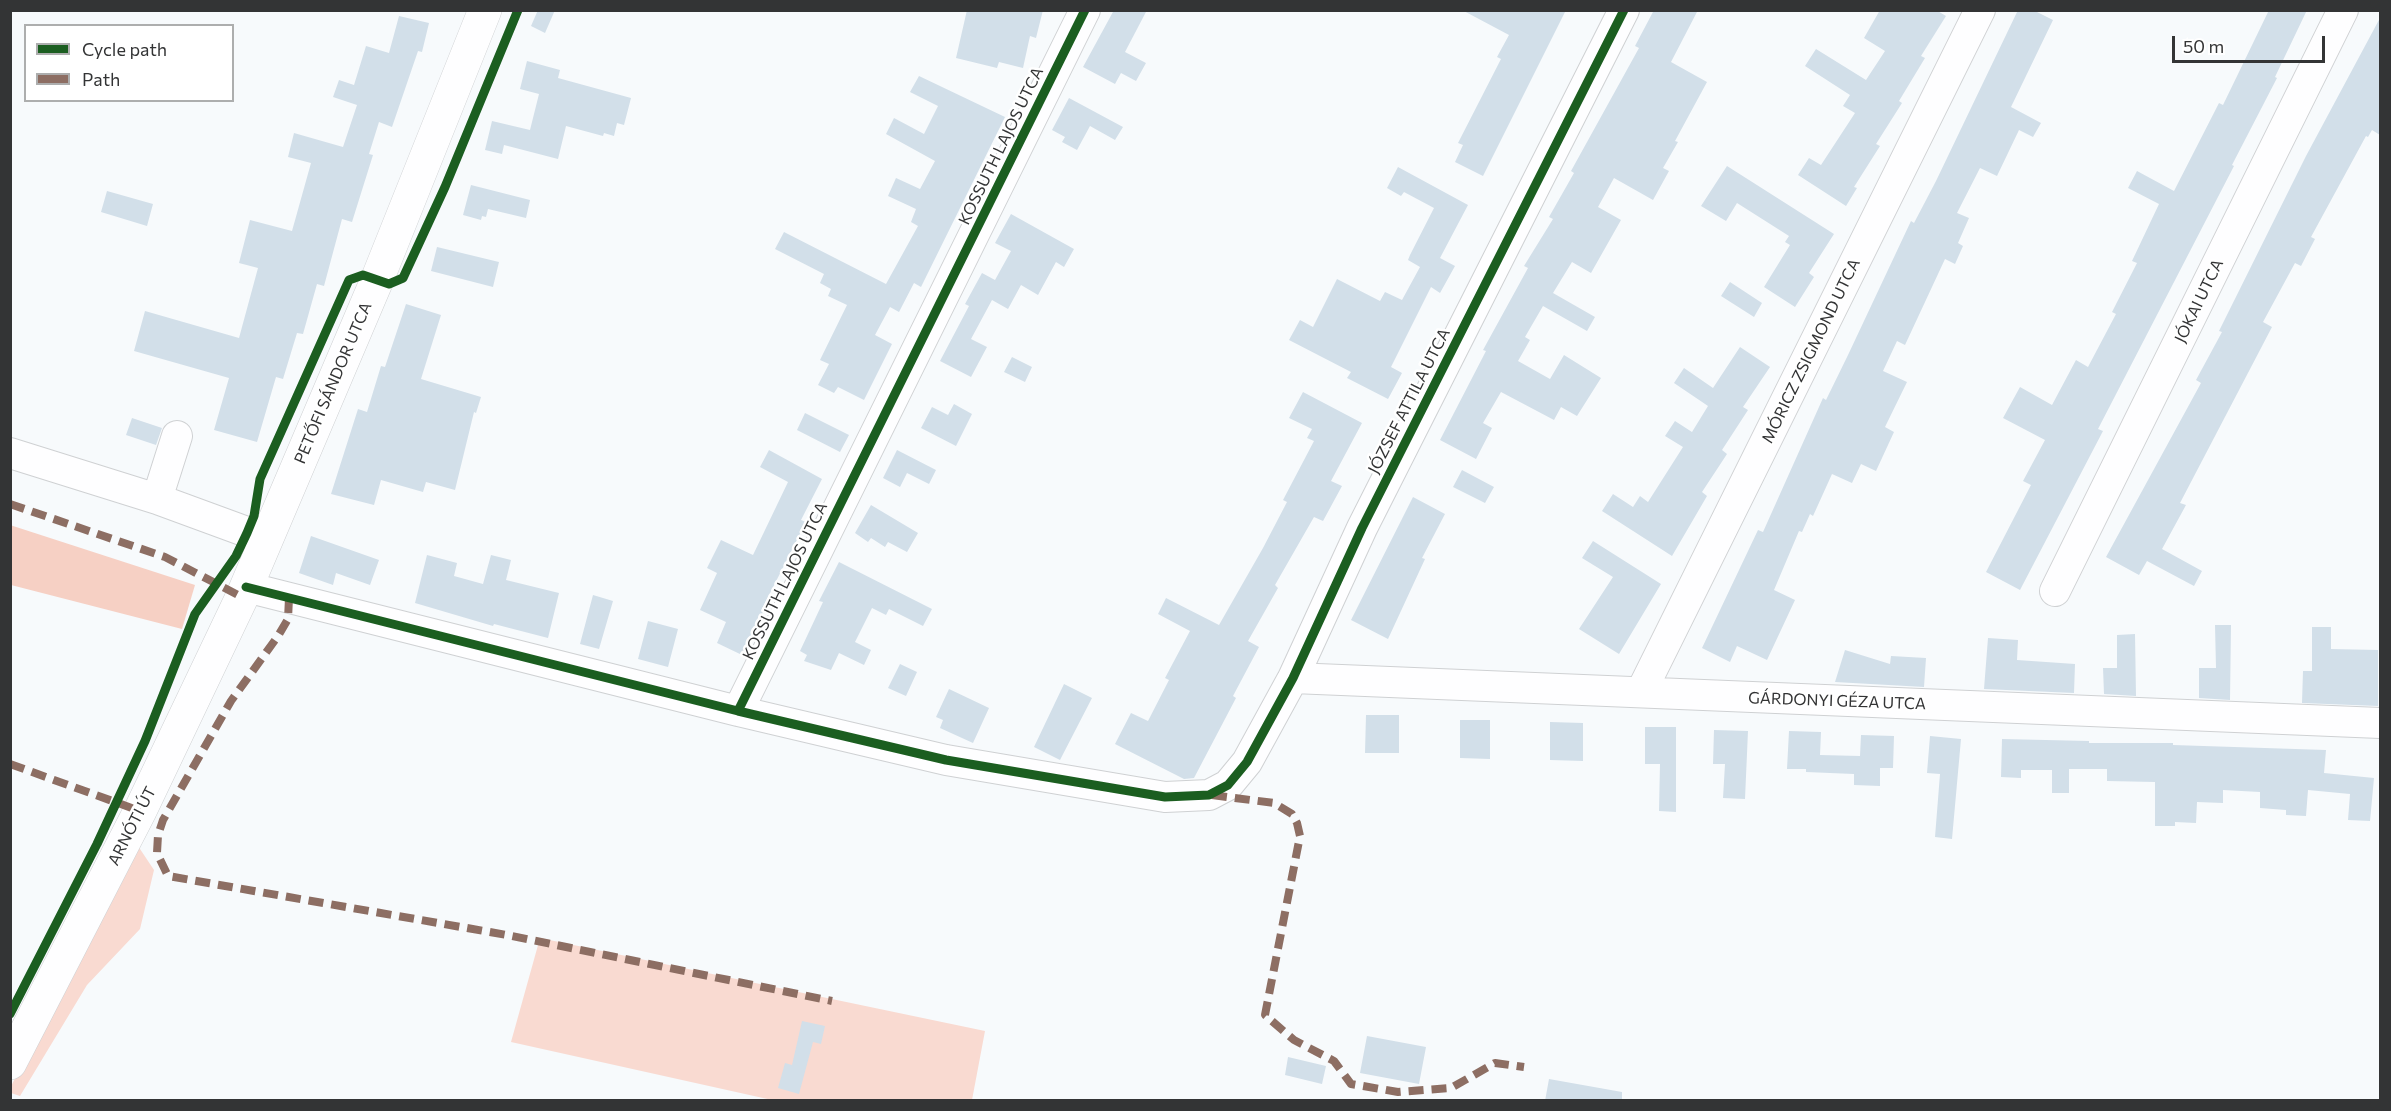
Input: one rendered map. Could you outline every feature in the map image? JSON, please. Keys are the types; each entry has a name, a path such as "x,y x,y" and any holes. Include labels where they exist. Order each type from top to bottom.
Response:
{"main road":[{"name":"PETŐFI SÁNDOR UTCA","path":"246,587 377,280 485,10"},
{"name":"ARNÓTI ÚT","path":"10,1063 140,811 246,587"}],"street":[{"name":"KOSSUTH LAJOS UTCA","path":"738,711 1085,10"},
{"name":"JÓZSEF ATTILA UTCA","path":"738,711 946,760 1165,797 1209,795 1227,785 1247,762 1293,678 1362,528 1624,10"},
{"name":"MÓRICZ ZSIGMOND UTCA","path":"1641,692 1980,10"},
{"name":"JÓKAI UTCA","path":"2055,591 2343,10"},
{"path":"157,499 177,436"},
{"path":"10,453 157,499 266,539"},
{"path":"246,587 738,711"},
{"name":"GÁRDONYI GÉZA UTCA","path":"1293,678 2380,723"}],"shaded area":[{"path":"10,525 195,585 182,629 11,585"},
{"path":"138,846 154,870 140,929 87,985 20,1096 11,1093 10,1088"},
{"path":"540,938 985,1031 972,1100 772,1100 511,1042"}],"building":[{"path":"538,10 555,10 545,33 531,26"},
{"path":"967,10 1043,10 1036,38 1030,36 1023,68 999,62 997,68 956,58"},
{"path":"1114,10 1147,10 1125,52 1146,63 1136,81 1121,73 1115,84 1083,67"},
{"path":"1462,10 1566,10 1483,176 1455,162 1463,145 1458,143 1501,59 1497,57 1509,35"},
{"path":"1654,10 1698,10 1671,62 1707,82 1675,141 1678,142 1663,168 1669,171 1653,200 1614,178 1598,207 1621,220 1591,273 1572,262 1553,293 1595,317 1587,331 1543,306 1525,337 1530,340 1518,361 1550,379 1564,355 1601,378 1577,416 1561,407 1554,420 1501,392 1483,423 1492,428 1476,459 1440,440 1486,351 1483,350 1528,268 1524,266 1553,219 1549,217 1574,173 1571,171 1639,48 1635,46"},
{"path":"1880,10 1936,10 1946,16 1921,56 1925,58 1899,101 1902,103 1876,144 1880,146 1854,187 1857,188 1846,206 1798,175 1809,158 1821,165 1855,113 1843,106 1850,95 1805,66 1816,49 1866,80 1885,51 1864,38"},
{"path":"2018,10 2033,10 2053,20 2011,107 2041,123 2033,137 2019,130 1997,176 1980,168 1957,213 1969,218 1958,243 1963,246 1955,264 1945,259 1905,345 1897,341 1883,371 1907,382 1885,427 1894,432 1876,471 1861,464 1852,483 1832,474 1813,516 1810,514 1802,532 1799,531 1774,590 1795,600 1767,660 1737,646 1730,662 1702,648 1758,530 1763,532 1823,398 1826,400 1911,221 1914,223 1936,181"},
{"path":"2269,10 2307,10 2275,77 2277,78 2232,165 2234,166 2098,429 2103,431 2020,590 1986,572 2031,485 2023,481 2045,440 2003,418 2020,387 2052,405 2076,360 2088,367 2116,314 2112,312 2137,263 2132,261 2159,204 2128,188 2137,171 2174,191 2219,103 2223,105"},
{"path":"399,16 429,23 422,52 418,51 392,127 379,122 369,154 373,155 352,222 342,219 324,286 317,284 303,334 297,333 283,379 276,377 257,442 214,430 229,378 134,351 145,311 239,338 258,268 239,263 250,220 292,231 311,163 288,157 294,133 343,147 357,105 333,97 339,80 354,85 366,46 389,53"},
{"path":"2380,18 2380,135 2372,130 2368,137 2366,136 2311,237 2315,239 2301,266 2295,263 2263,322 2272,327 2180,503 2186,505 2162,549 2202,571 2194,586 2147,561 2139,575 2106,557 2201,383 2196,380 2222,332 2219,331 2306,156"},
{"path":"527,61 560,70 558,78 631,98 624,125 617,123 614,136 604,133 603,136 566,126 558,159 504,145 502,154 485,150 492,121 530,130 539,94 520,89"},
{"path":"919,76 1005,117 921,287 914,283 899,312 890,307 875,335 892,344 864,400 838,387 834,393 818,385 829,364 820,360 847,305 828,296 831,289 820,283 824,274 775,249 784,232 886,284 918,226 911,222 916,209 888,196 896,178 920,189 935,161 886,134 894,118 924,134 938,106 910,92"},
{"path":"1069,98 1123,127 1115,140 1090,126 1077,150 1062,142 1065,137 1052,130"},
{"path":"1727,166 1834,234 1809,273 1814,277 1795,307 1764,287 1790,245 1785,242 1789,236 1737,203 1726,221 1701,206"},
{"path":"1398,167 1468,205 1440,258 1455,266 1440,293 1431,287 1391,367 1402,373 1388,399 1347,378 1351,372 1289,340 1300,320 1313,327 1337,279 1380,301 1385,292 1402,300 1420,267 1408,260 1434,208 1404,192 1401,196 1387,188"},
{"path":"471,185 530,200 526,218 488,209 486,217 482,216 481,220 463,215"},
{"path":"107,191 153,204 147,226 101,212"},
{"path":"1011,214 1074,249 1064,267 1056,262 1038,295 1021,285 1008,309 992,300 971,339 987,347 971,377 940,361 969,306 965,304 982,273 995,280 1011,251 995,243"},
{"path":"437,247 499,262 493,287 431,271"},
{"path":"1730,282 1762,303 1754,317 1721,296"},
{"path":"406,304 441,315 421,379 481,397 476,413 474,412 455,490 426,482 423,492 381,480 374,505 331,494 358,409 367,412 381,366 385,367"},
{"path":"1740,347 1770,367 1743,407 1748,410 1722,450 1727,454 1702,492 1707,496 1672,556 1602,511 1613,494 1633,507 1640,496 1648,502 1683,447 1665,436 1675,421 1692,432 1708,406 1674,383 1684,368 1713,388"},
{"path":"1012,357 1032,367 1025,382 1004,372"},
{"path":"1303,392 1362,423 1331,481 1342,486 1323,521 1314,517 1275,585 1278,588 1248,641 1259,647 1233,696 1236,698 1194,778 1184,779 1115,744 1131,713 1148,721 1169,680 1165,678 1190,631 1158,614 1166,598 1219,625 1263,548 1287,502 1283,500 1314,441 1307,438 1312,429 1289,418"},
{"path":"954,404 972,414 956,446 921,428 932,407 948,415"},
{"path":"805,413 849,435 840,452 797,430"},
{"path":"132,418 162,428 156,445 126,435"},
{"path":"769,450 822,479 801,520 806,522 761,611 763,612 742,655 717,643 726,622 700,610 717,573 707,568 721,540 753,555 788,482 760,467"},
{"path":"897,450 936,470 929,484 907,473 900,487 883,478"},
{"path":"1462,470 1494,487 1485,503 1453,487"},
{"path":"1413,497 1445,514 1422,558 1425,559 1388,639 1351,620"},
{"path":"871,505 918,533 907,552 888,542 885,547 871,538 868,542 855,533"},
{"path":"311,536 379,560 370,585 336,573 333,585 299,573"},
{"path":"1593,541 1661,584 1619,654 1579,629 1613,577 1582,558"},
{"path":"427,555 457,563 454,576 483,584 491,555 511,560 506,580 559,593 548,638 494,624 493,626 415,603"},
{"path":"839,562 932,609 923,626 889,609 886,615 872,608 855,642 871,650 864,665 839,653 831,670 804,661 807,655 800,651 823,602 819,601"},
{"path":"593,595 613,601 599,649 580,644"},
{"path":"648,621 678,629 668,667 638,659"},
{"path":"2215,625 2231,625 2230,700 2199,698 2199,668 2216,668"},
{"path":"2312,627 2331,627 2331,649 2378,650 2378,706 2302,703 2303,671 2312,671"},
{"path":"2135,634 2136,696 2104,694 2103,668 2117,668 2117,635"},
{"path":"1988,638 2018,640 2017,660 2075,664 2074,693 1984,689"},
{"path":"1845,650 1890,664 1891,656 1926,658 1924,687 1835,682"},
{"path":"900,664 917,672 906,696 888,688"},
{"path":"1064,684 1092,698 1060,760 1034,747"},
{"path":"949,689 989,708 973,743 940,728 943,720 936,717"},
{"path":"1366,715 1399,715 1399,753 1365,753"},
{"path":"1460,720 1490,720 1490,759 1460,758"},
{"path":"1550,722 1583,723 1583,761 1550,760"},
{"path":"1645,727 1676,727 1676,812 1659,811 1660,764 1645,764"},
{"path":"1714,730 1748,731 1745,799 1723,798 1725,764 1713,764"},
{"path":"1789,731 1821,732 1820,755 1860,756 1861,735 1894,736 1893,768 1880,768 1880,786 1854,785 1854,774 1787,769"},
{"path":"1930,736 1961,739 1952,839 1935,837 1940,774 1927,773"},
{"path":"2002,739 2089,741 2089,743 2173,743 2173,745 2326,750 2324,773 2374,778 2370,821 2348,820 2350,794 2308,790 2306,816 2286,815 2286,810 2260,808 2260,792 2223,790 2223,803 2197,802 2196,823 2175,822 2175,826 2155,826 2155,782 2107,781 2107,769 2069,769 2069,793 2052,793 2052,770 2021,770 2021,778 2001,777"},
{"path":"802,1021 825,1026 821,1044 813,1042 799,1094 778,1088 785,1063 792,1065"},
{"path":"1367,1036 1426,1047 1419,1084 1360,1073"},
{"path":"1288,1057 1326,1066 1322,1084 1285,1075"},
{"path":"1549,1079 1622,1092 1622,1101 1545,1101"}],"marked path":[{"path":"10,504 165,557 242,597"},
{"path":"289,598 288,619 231,701 163,820 158,835 157,853 168,876 507,935 832,1001"},
{"path":"10,764 140,811"},
{"path":"1212,795 1274,803 1292,814 1297,823 1300,836 1265,1015 1294,1040 1334,1061 1351,1084 1398,1092 1451,1088 1495,1063 1524,1067"}],"cycle path":[{"path":"10,1014 97,844 145,741 195,614 236,556 247,533 254,516 260,479 349,280 363,275 389,284 403,278 445,187 518,10"},
{"path":"246,587 738,711 1085,10"},
{"path":"738,711 946,760 1165,797 1209,795 1228,785 1247,762 1293,678 1362,528 1624,10"}]}
